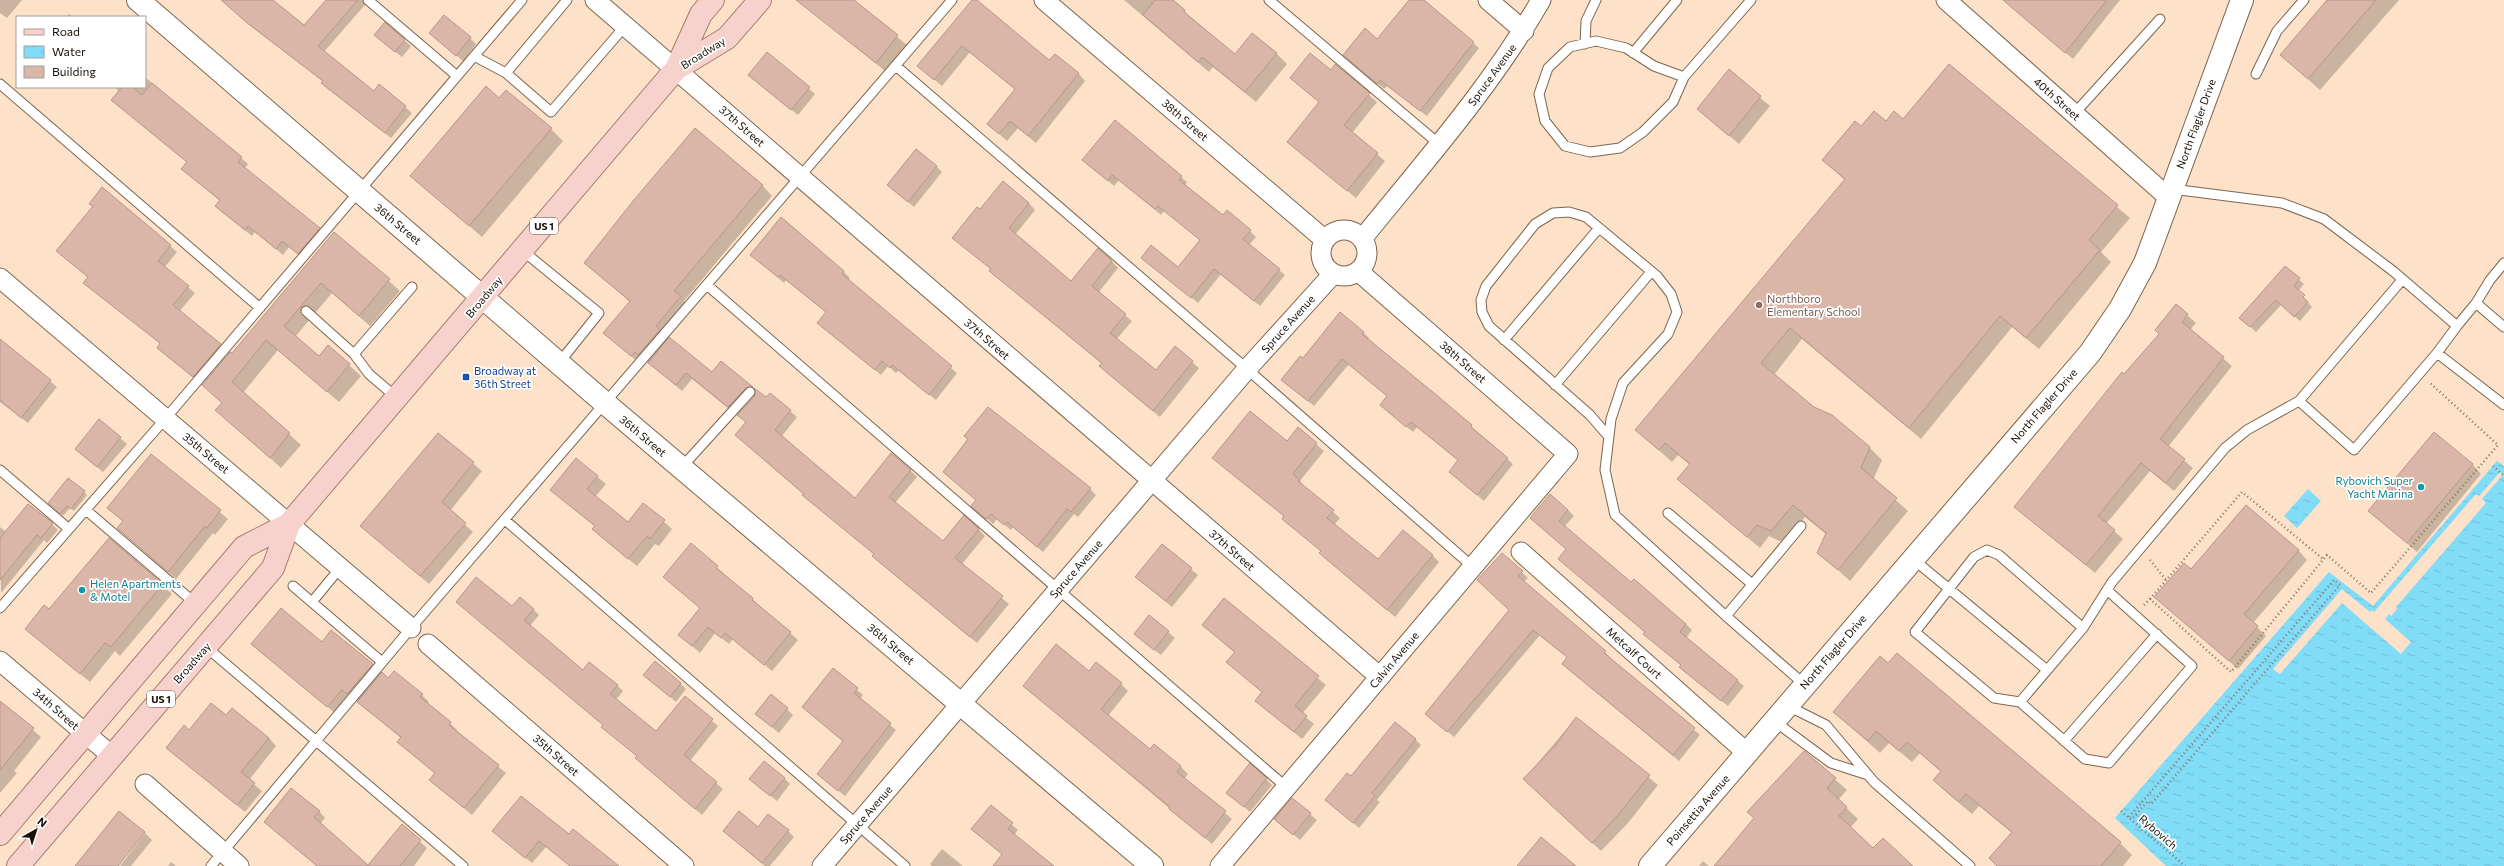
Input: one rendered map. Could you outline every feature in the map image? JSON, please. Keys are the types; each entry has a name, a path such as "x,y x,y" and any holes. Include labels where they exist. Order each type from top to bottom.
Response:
{"main road":[{"name":"Broadway","path":"676,69 728,38 760,0"},
{"name":"Broadway","path":"18,866 273,568 289,524 484,297 676,69 707,2"},
{"name":"Broadway","path":"0,834 244,547 289,524"}],"street":[{"name":"36th Street","path":"138,0 484,297 606,404 1152,866"},
{"name":"37th Street","path":"595,0 1380,677"},
{"name":"38th Street","path":"1044,0 1325,240"},
{"path":"1488,0 1524,31"},
{"name":"Spruce Avenue","path":"1362,239 1476,100 1524,31 1541,0"},
{"name":"40th Street","path":"1946,0 2074,114 2170,193"},
{"name":"North Flagler Drive","path":"1746,753 2094,346 2120,309 2145,263 2242,0"},
{"path":"1343,230 1357,234 1362,239 1367,252 1363,266 1358,271 1346,276 1333,274 1323,263 1322,247 1325,240 1330,235 1343,230"},
{"name":"38th Street","path":"1358,271 1568,454"},
{"name":"Spruce Avenue","path":"822,866 1247,369 1333,274"},
{"name":"35th Street","path":"0,278 411,628"},
{"name":"Calvin Avenue","path":"1220,866 1568,454"},
{"name":"Metcalf Court","path":"1521,552 1746,753"},
{"name":"35th Street","path":"428,644 684,866"},
{"name":"34th Street","path":"0,661 112,756"},
{"name":"Poinsettia Avenue","path":"1650,866 1746,753"},
{"path":"145,784 217,859 239,866"}],"lane":[{"path":"368,0 457,76"},
{"path":"0,608 165,419 522,0"},
{"path":"506,73 567,0"},
{"path":"217,859 411,628 606,404 952,0"},
{"path":"1269,0 1439,144"},
{"path":"1585,44 1586,21 1596,0"},
{"path":"1633,53 1677,0"},
{"path":"1684,77 1654,66 1626,48 1596,41 1570,47 1548,68 1539,94 1545,121 1565,146 1590,152 1620,148 1643,132 1673,102 1684,77 1751,0"},
{"path":"2256,74 2277,32 2304,0"},
{"path":"2074,114 2160,19"},
{"path":"474,56 506,73 551,112 626,26"},
{"path":"896,66 1247,369 1473,567"},
{"path":"0,84 260,308"},
{"path":"2170,193 2282,203 2324,219 2402,280 2457,326"},
{"path":"1609,437 1590,415 1489,326 1482,312 1481,300 1486,286 1534,224 1553,213 1570,212 1586,217 1651,272 1671,294 1677,312 1668,334 1623,383 1611,419 1609,437 1605,470 1615,515 1726,616 1805,685"},
{"path":"1504,340 1598,228"},
{"path":"523,251 599,313 559,363"},
{"path":"2299,401 2354,450 2438,353 2457,326 2476,303 2490,280 2504,264"},
{"path":"1555,384 1651,272"},
{"path":"2020,702 2083,628 2107,590 2225,448 2248,430 2299,401 2402,280"},
{"path":"707,286 1286,787"},
{"path":"354,354 412,287"},
{"path":"2476,303 2504,327"},
{"path":"306,311 354,354 369,374 397,398"},
{"path":"2438,353 2504,405"},
{"path":"681,468 750,392"},
{"path":"0,470 69,529"},
{"path":"86,510 196,604"},
{"path":"1668,513 1752,584"},
{"path":"505,520 905,866"},
{"path":"1726,616 1801,526"},
{"path":"2083,628 2000,554 1987,550 1974,557 1915,632 1994,698 2020,702 2085,759 2109,763 2192,666 2107,590"},
{"path":"1913,559 2047,670"},
{"path":"312,602 340,568"},
{"path":"293,586 382,662"},
{"path":"2064,741 2158,634"},
{"path":"206,647 317,740 463,866"},
{"path":"1781,713 1831,763 1868,775"},
{"path":"1781,713 1826,725 1868,775 1970,866"}],"path":[{"path":"2150,599 2231,672 2327,555 2371,593 2498,445 2426,380"},
{"path":"2493,466 2504,476"},
{"path":"2135,614 2150,599 2242,492 2323,559"},
{"path":"2141,548 2166,580"},
{"path":"2334,580 2340,585 2151,804 2148,801 2130,818 2334,580"},
{"name":"Rybovich","path":"2121,810 2185,866"}],"water":[{"path":"2497,461 2504,466 2504,866 2166,866 2115,818 2329,572 2373,606"},
{"path":"2308,489 2321,501 2297,528 2284,516"}],"pier":[{"path":"2500,472 2503,475 2482,499 2486,503 2396,607 2397,609 2391,616 2389,614 2385,619 2411,642 2401,654 2342,603 2280,674 2273,669 2342,589 2370,612 2372,610 2374,612 2476,494 2479,496"}],"building":[{"path":"221,0 273,0 304,25 326,0 358,0 318,46 374,91 379,84 406,106 385,133 321,83 323,81 246,22"},
{"path":"796,0 854,0 898,35 876,63"},
{"path":"972,0 977,0 1049,60 1055,54 1079,73 1028,136 1010,121 999,134 987,124 1015,89 962,46 934,80 917,66"},
{"path":"1155,0 1173,0 1185,10 1184,12 1235,54 1252,33 1277,53 1245,92 1202,57 1198,62 1143,15"},
{"path":"1409,0 1424,0 1474,42 1420,111 1380,80 1377,84 1343,55 1365,28 1377,39"},
{"path":"2003,0 2107,0 2065,53"},
{"path":"2327,0 2376,0 2308,79 2280,55"},
{"path":"444,15 471,37 456,56 429,33"},
{"path":"385,22 405,40 395,52 374,35"},
{"path":"767,52 810,87 791,110 748,75"},
{"path":"1310,53 1331,70 1335,64 1370,93 1344,125 1378,153 1347,191 1287,142 1319,102 1290,78"},
{"path":"1949,64 2118,205 2089,240 2100,250 2026,338 2000,316 1909,428 1790,328 1761,363 1814,407 1832,415 1870,447 1861,468 1897,498 1838,570 1817,553 1826,533 1793,505 1771,531 1757,525 1747,537 1677,479 1690,464 1665,443 1659,450 1635,430 1845,179 1822,160 1855,121 1861,126 1874,111 1886,121 1894,111 1903,119"},
{"path":"1729,69 1761,96 1729,136 1697,109"},
{"path":"152,83 242,157 238,162 320,228 298,254 282,241 276,249 248,226 245,230 215,206 220,200 181,169 187,162 111,100 121,88 133,88 142,95"},
{"path":"486,86 499,98 506,90 552,128 469,226 410,176"},
{"path":"1115,120 1182,176 1179,180 1223,215 1227,210 1251,230 1243,239 1280,269 1254,301 1214,269 1191,298 1141,258 1151,245 1178,267 1200,240 1158,206 1155,209 1112,175 1108,181 1082,160"},
{"path":"695,128 763,185 674,291 681,296 656,326 660,330 638,355 635,352 631,356 603,333 630,301 584,263 633,201"},
{"path":"916,149 937,166 908,202 887,185"},
{"path":"1003,181 1029,203 1009,228 1071,281 1098,248 1112,261 1092,286 1126,314 1110,333 1156,370 1175,346 1193,361 1153,411 1099,366 1102,363 989,271 991,269 952,238 977,207 980,209"},
{"path":"102,187 171,245 158,261 189,286 173,305 221,344 193,377 157,348 160,343 83,283 88,277 56,251 93,206 89,204"},
{"path":"781,217 844,271 842,274 952,366 929,395 892,365 890,368 882,361 875,370 817,323 826,312 780,275 778,277 750,255"},
{"path":"334,232 390,279 359,316 321,283 284,326 319,356 328,345 350,364 327,392 266,340 232,382 290,433 270,458 215,410 222,403 202,385 230,352 232,353"},
{"path":"2285,266 2300,278 2294,286 2305,295 2303,297 2308,302 2294,317 2276,300 2250,327 2239,318"},
{"path":"2176,304 2188,314 2182,322 2224,357 2160,439 2185,459 2166,483 2141,463 2098,516 2115,530 2086,565 2014,507 2122,372 2124,374 2159,334 2155,330"},
{"path":"1340,312 1364,332 1362,334 1472,425 1471,427 1508,458 1477,495 1449,472 1458,460 1411,422 1406,427 1380,405 1387,396 1342,359 1308,401 1281,380 1300,356 1303,358"},
{"path":"669,337 712,372 721,361 753,387 746,388 728,407 686,373 676,385 648,363"},
{"path":"0,339 51,380 21,418 0,400"},
{"path":"754,388 766,397 770,393 791,410 775,430 855,498 891,453 911,470 889,497 943,541 964,515 979,529 955,558 1003,596 970,637 872,556 874,554 802,495 804,494 735,435 746,422 737,415 755,396"},
{"path":"988,407 1091,488 1071,512 1067,509 1037,547 1007,522 1004,525 991,514 986,519 971,506 976,500 943,472 968,439 964,436"},
{"path":"1250,411 1287,441 1298,427 1317,443 1293,474 1300,480 1298,481 1334,510 1327,518 1378,559 1403,530 1433,555 1387,610 1319,553 1321,551 1282,519 1284,516 1212,458"},
{"path":"99,419 121,437 97,467 75,449"},
{"name":"Rybovich Super Yacht Marina","path":"2434,432 2473,464 2407,543 2368,511"},
{"path":"438,433 474,462 442,502 466,523 420,576 360,526"},
{"path":"151,454 221,510 207,528 205,526 168,572 117,528 123,521 107,508"},
{"path":"576,458 598,476 587,489 628,522 643,503 665,520 650,539 647,536 628,559 592,529 595,526 550,490"},
{"path":"68,478 85,491 71,509 67,506 60,514 48,503"},
{"path":"1550,494 1568,510 1559,521 1631,582 1634,579 1686,624 1680,632 1738,680 1721,701 1679,667 1681,665 1643,634 1645,632 1558,559 1566,549 1530,518"},
{"path":"28,504 53,523 41,538 37,535 0,580 0,538"},
{"path":"2246,505 2299,550 2244,614 2258,626 2229,661 2154,597 2184,563 2191,569"},
{"path":"109,538 163,584 111,647 105,643 80,674 25,629 44,605 49,609"},
{"path":"691,543 718,566 716,568 791,632 764,665 725,633 721,638 708,627 692,646 678,635 700,608 663,577"},
{"path":"1162,544 1192,568 1166,601 1135,577"},
{"path":"1502,553 1523,571 1518,576 1606,651 1604,653 1695,728 1673,755 1562,664 1567,657 1533,630 1447,732 1425,714 1509,610 1477,580"},
{"path":"476,577 512,606 520,597 534,609 524,620 583,670 589,662 618,685 610,694 656,731 685,696 713,719 684,755 717,782 695,809 635,758 637,756 601,727 603,725 456,602"},
{"path":"1224,598 1319,676 1295,706 1307,716 1294,732 1255,701 1262,692 1226,662 1235,652 1202,625"},
{"path":"281,608 322,642 331,630 373,664 347,694 342,690 327,707 251,644"},
{"path":"1149,615 1169,631 1154,650 1134,634"},
{"path":"1056,644 1089,671 1096,662 1122,683 1101,709 1150,749 1154,744 1181,766 1177,772 1226,811 1205,838 1169,809 1170,807 1023,686"},
{"path":"1897,653 2121,842 2101,866 1997,866 1989,858 2012,832 1966,794 1959,802 1933,780 1941,771 1907,742 1899,751 1876,731 1868,741 1833,712 1880,656 1888,663"},
{"path":"655,661 681,683 670,697 643,675"},
{"path":"833,668 858,688 854,693 891,723 838,791 817,774 843,741 802,707"},
{"path":"394,671 423,694 420,697 451,722 449,725 499,765 464,808 429,780 435,773 397,742 401,737 357,702 382,672 388,678"},
{"path":"771,694 788,708 772,727 755,714"},
{"path":"0,701 34,728 0,770"},
{"path":"211,703 226,715 232,708 269,738 241,772 255,783 237,805 166,748 184,725 189,730"},
{"path":"1576,717 1650,775 1619,814 1592,843 1523,779 1555,746"},
{"path":"1395,722 1416,739 1372,793 1375,796 1353,823 1325,800 1347,773 1351,776"},
{"path":"1804,751 1836,778 1827,788 1847,807 1839,816 1873,848 1883,838 1913,866 1714,866 1754,818 1747,812"},
{"path":"764,761 785,778 770,796 749,779"},
{"path":"1250,763 1267,778 1244,807 1226,793"},
{"path":"291,788 320,811 314,817 368,865 402,824 421,840 400,866 317,866 264,822"},
{"path":"521,796 569,834 573,829 619,866 570,866 539,841 525,858 492,831"},
{"path":"1292,798 1311,813 1293,835 1274,819"},
{"path":"991,805 1013,823 1008,829 1054,866 993,866 1002,854 971,829"},
{"path":"119,811 145,832 118,866 75,866"},
{"path":"739,811 758,827 768,814 789,830 762,863 723,831"},
{"path":"1541,837 1576,866 1517,866"}],"place":[{"name":"Northboro Elementary School","path":"1759,305"},
{"name":"Broadway at 36th Street","path":"466,377"},
{"name":"Rybovich Super Yacht Marina","path":"2421,487"},
{"name":"Helen Apartments & Motel","path":"82,590"}]}
